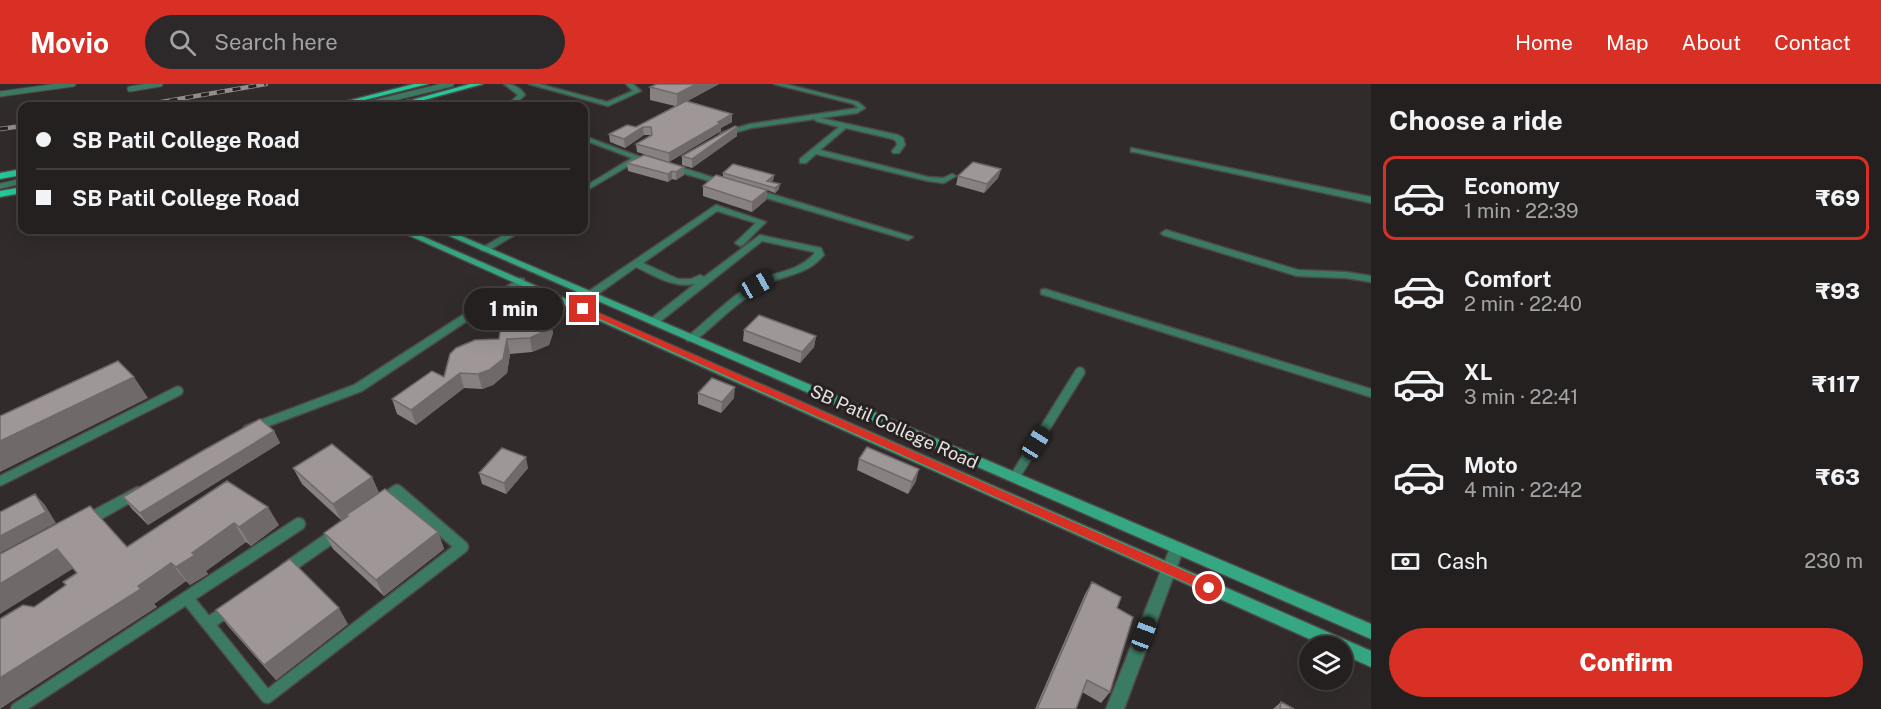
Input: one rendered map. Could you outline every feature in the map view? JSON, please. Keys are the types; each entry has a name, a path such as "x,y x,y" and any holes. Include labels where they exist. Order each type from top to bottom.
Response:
{"main road":[{"path":"349,102 424,84"},
{"path":"410,102 479,84"},
{"path":"0,176 18,173"},
{"path":"0,195 18,191"}],"street":[{"path":"507,84 522,95 514,102"},
{"path":"532,84 608,104 638,92 629,84"},
{"path":"714,139 738,129 857,111 862,108 856,102 777,84"},
{"path":"418,100 422,102"},
{"path":"808,118 895,137 900,140 901,145 896,152"},
{"path":"803,161 844,126"},
{"path":"588,139 630,150 639,158 674,164 908,237"},
{"path":"1134,150 1371,200"},
{"path":"814,151 928,179 944,181 952,176"},
{"path":"588,188 639,158"},
{"path":"590,295 716,207 762,222 695,282 678,282 637,264"},
{"path":"1166,233 1297,273 1346,275 1371,279"},
{"name":"SB Patil College Road","path":"411,234 1371,658"},
{"name":"SB Patil College Road","path":"450,234 1371,632"},
{"path":"485,249 511,234"},
{"path":"653,322 760,238 818,250 819,255 802,271 772,277 757,285 691,339"},
{"path":"238,435 358,388 520,281"},
{"path":"1045,292 1371,393"},
{"path":"73,529 145,487"},
{"path":"1115,709 1177,548"}],"lane":[{"path":"0,94 73,84"},
{"path":"130,89 160,84"},
{"path":"377,102 451,84"},
{"path":"0,186 18,182"},
{"path":"1014,478 1080,372"},
{"path":"0,481 178,391"},
{"path":"187,598 267,697 462,547 397,491 378,504"},
{"path":"17,709 299,524"},
{"path":"274,578 349,524"},
{"path":"208,624 236,604"}],"building":[{"path":"657,84 696,84 677,94 650,87"},
{"path":"686,101 732,114 718,122 721,123 669,153 636,144 652,135 651,127 643,127 624,139 609,134 627,125 636,127"},
{"path":"735,126 737,127 692,159 682,156"},
{"path":"644,155 684,167 668,174 627,163"},
{"path":"973,162 1001,169 987,184 958,176"},
{"path":"733,164 774,175 767,181 780,184 775,188 723,173"},
{"path":"716,175 767,190 752,202 703,186"},
{"path":"533,308 548,314 551,319 547,330 530,338 507,339 503,359 489,370 478,374 460,373 411,410 392,399 432,371 444,377 450,354 456,348 475,340 499,339 502,321 514,311"},
{"path":"759,315 816,336 802,352 744,330"},
{"path":"118,361 134,377 0,441 0,416"},
{"path":"712,378 735,387 722,402 698,393"},
{"path":"260,419 274,431 140,513 123,497 204,450"},
{"path":"332,444 372,477 333,504 293,468"},
{"path":"867,447 919,469 912,482 859,459"},
{"path":"502,448 526,457 504,483 479,473"},
{"path":"227,481 268,507 239,527 234,523 192,553 195,555 176,567 171,563 138,586 141,589 0,678 0,619 23,605 34,607 66,585 63,582 77,573 57,549 0,584 0,554 90,506 127,547"},
{"path":"385,489 438,532 376,580 324,533"},
{"path":"35,494 46,512 0,536 0,512"},
{"path":"290,559 339,608 264,665 216,610"},
{"path":"1092,582 1121,597 1117,608 1133,617 1110,692 1087,680 1076,709 1037,709"},
{"path":"1281,702 1294,709 1280,709"}],"railway":[{"path":"161,102 266,84"},
{"path":"0,129 18,127"}],"route":[{"path":"583,309 1209,588"}]}
